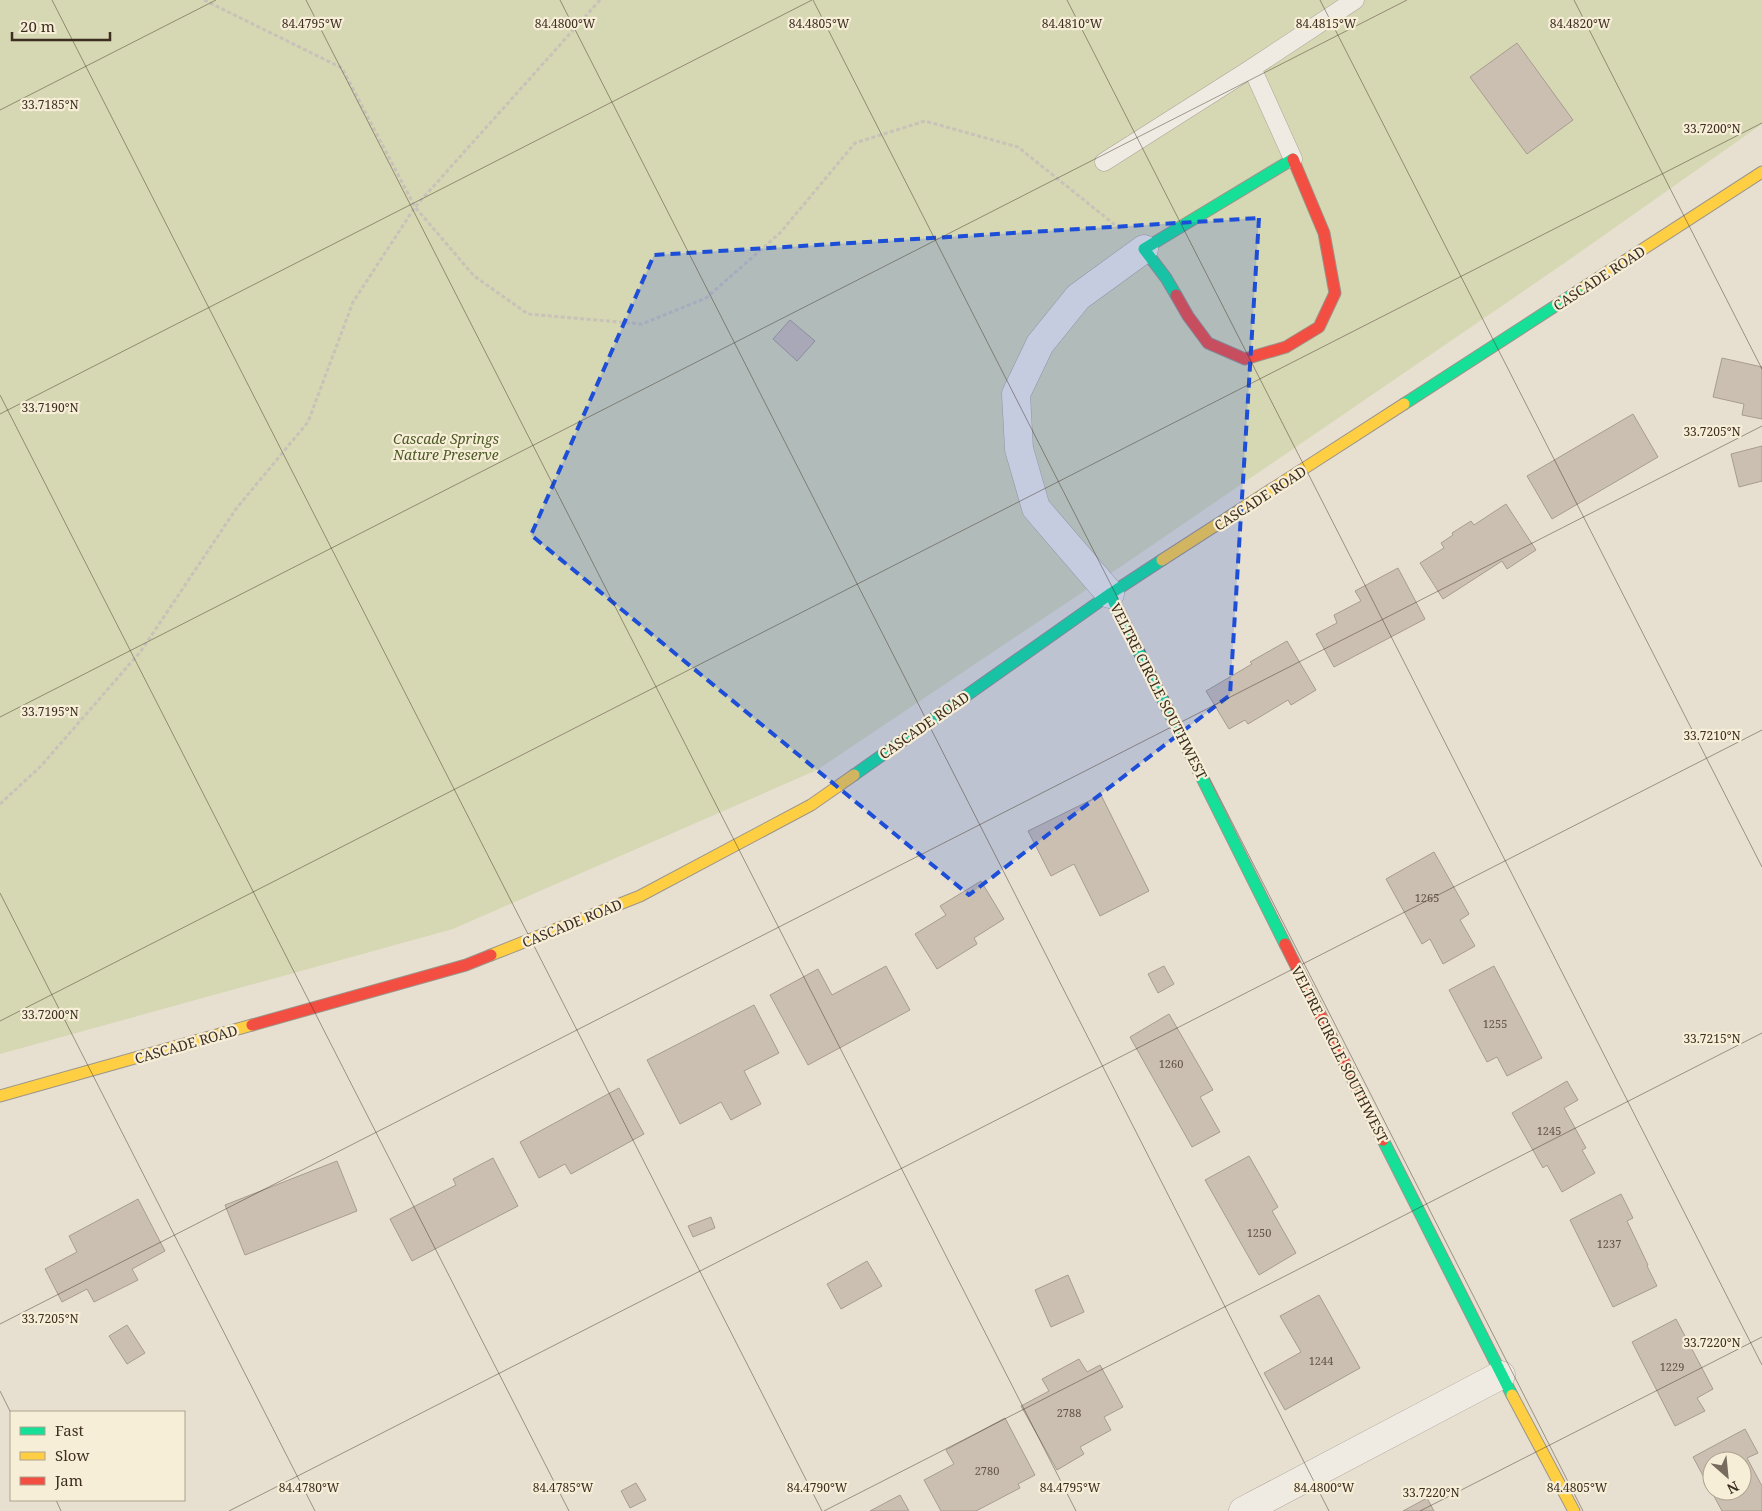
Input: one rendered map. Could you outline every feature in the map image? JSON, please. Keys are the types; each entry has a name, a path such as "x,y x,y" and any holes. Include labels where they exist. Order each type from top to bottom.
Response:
{"main road":[{"path":"1293,159 1324,233 1335,293 1319,327 1286,347 1245,359 1208,343 1188,316 1166,278 1144,249 1293,159"},
{"name":"CASCADE ROAD","path":"0,1096 466,965 640,896 811,805 1110,594 1762,172"},
{"name":"VELTRE CIRCLE SOUTHWEST","path":"1110,594 1501,1375 1574,1511"}],"street":[{"path":"1110,594 1036,508 1019,449 1016,394 1040,344 1078,297 1144,249"},
{"path":"1243,1511 1501,1375"}],"lane":[{"path":"1104,162 1355,0"},
{"path":"1252,68 1293,159"}],"path":[{"path":"204,0 342,68 415,208 474,276 528,314 642,324 706,298 780,234 855,143 925,121 1018,147 1144,249"},
{"path":"0,804 41,766 141,651 236,509 308,422 353,302 415,208 600,0"}],"highlighted area":[{"path":"1259,218 1230,695 969,895 531,535 654,255"}],"green space":[{"name":"Cascade Springs Nature Preserve","path":"0,0 1762,0 1762,124 1566,262 1138,555 817,770 453,929 0,1054"}],"building":[{"path":"1517,43 1573,120 1527,154 1470,77"},
{"path":"790,320 815,341 797,361 773,339"},
{"path":"1722,358 1762,367 1762,419 1742,415 1744,404 1713,397"},
{"path":"1633,414 1658,457 1552,519 1527,476"},
{"path":"1762,446 1762,481 1739,487 1731,454"},
{"path":"1506,504 1536,550 1507,569 1502,561 1443,599 1420,563 1444,548 1441,543 1453,535 1452,533 1471,521 1474,525"},
{"path":"1398,568 1425,619 1334,667 1316,634 1337,623 1334,615 1361,601 1355,591"},
{"path":"1287,641 1316,690 1291,705 1288,700 1248,724 1245,720 1229,729 1206,691 1252,664 1250,662"},
{"path":"1101,795 1149,891 1100,916 1074,864 1051,876 1028,831"},
{"path":"1434,852 1469,914 1460,920 1475,946 1443,964 1430,939 1422,944 1386,879"},
{"path":"981,881 1004,919 974,938 977,944 937,969 915,934 946,915 940,906"},
{"path":"886,966 910,1010 808,1065 770,995 818,969 832,995"},
{"path":"1164,966 1174,984 1158,993 1148,974"},
{"path":"1494,966 1542,1058 1507,1076 1497,1057 1487,1062 1449,990"},
{"path":"754,1005 779,1053 744,1071 761,1104 731,1120 721,1102 680,1124 647,1060"},
{"path":"1169,1014 1213,1090 1200,1097 1220,1132 1192,1147 1130,1037"},
{"path":"1567,1081 1578,1100 1564,1108 1586,1148 1582,1150 1595,1173 1562,1192 1547,1165 1543,1168 1512,1113"},
{"path":"619,1088 644,1134 571,1174 565,1164 539,1178 520,1142"},
{"path":"1249,1156 1278,1207 1272,1211 1296,1253 1259,1275 1205,1180"},
{"path":"493,1158 518,1206 412,1261 390,1219 456,1185 453,1179"},
{"path":"337,1161 357,1211 245,1255 225,1205"},
{"path":"1621,1194 1633,1218 1627,1221 1657,1286 1613,1307 1570,1220"},
{"path":"138,1199 165,1251 132,1269 138,1280 94,1302 87,1289 62,1302 45,1269 77,1252 69,1236"},
{"path":"711,1217 715,1228 693,1237 688,1226"},
{"path":"867,1261 882,1286 841,1309 827,1284"},
{"path":"1068,1275 1084,1312 1051,1327 1035,1290"},
{"path":"1319,1295 1360,1368 1285,1410 1264,1373 1301,1352 1280,1316"},
{"path":"1676,1319 1713,1389 1697,1398 1705,1411 1675,1426 1632,1342"},
{"path":"127,1325 145,1353 127,1364 109,1336"},
{"path":"1079,1359 1087,1372 1100,1365 1123,1407 1104,1417 1111,1430 1080,1447 1084,1454 1057,1470 1021,1406 1049,1391 1042,1379"},
{"path":"1005,1418 1035,1475 1018,1484 1020,1488 976,1511 941,1511 924,1480 954,1464 946,1450"},
{"path":"1745,1429 1758,1453 1752,1456 1752,1451 1704,1451"},
{"path":"1702,1452 1702,1474 1693,1457"},
{"path":"1752,1467 1762,1486 1762,1511 1722,1511 1717,1501 1752,1501"},
{"path":"636,1483 646,1500 630,1508 621,1491"},
{"path":"900,1495 909,1511 870,1511"},
{"path":"1427,1498 1434,1511 1403,1511"}],"traffic: fast":[{"path":"1176,295 1144,249 1293,159"},
{"path":"1404,404 1586,286"},
{"path":"854,775 1110,594 1162,560"},
{"path":"1110,594 1285,944"},
{"path":"1383,1140 1512,1395"}],"traffic: slow":[{"path":"1586,286 1762,172"},
{"path":"1162,560 1404,404"},
{"path":"491,955 640,896 811,805 854,775"},
{"path":"0,1096 252,1025"},
{"path":"1512,1395 1574,1511"}],"traffic: jam":[{"path":"1176,295 1188,316 1208,343 1245,359 1286,347 1319,327 1335,293 1324,233 1293,159"},
{"path":"1285,944 1383,1140"},
{"path":"252,1025 466,965 491,955"}]}
